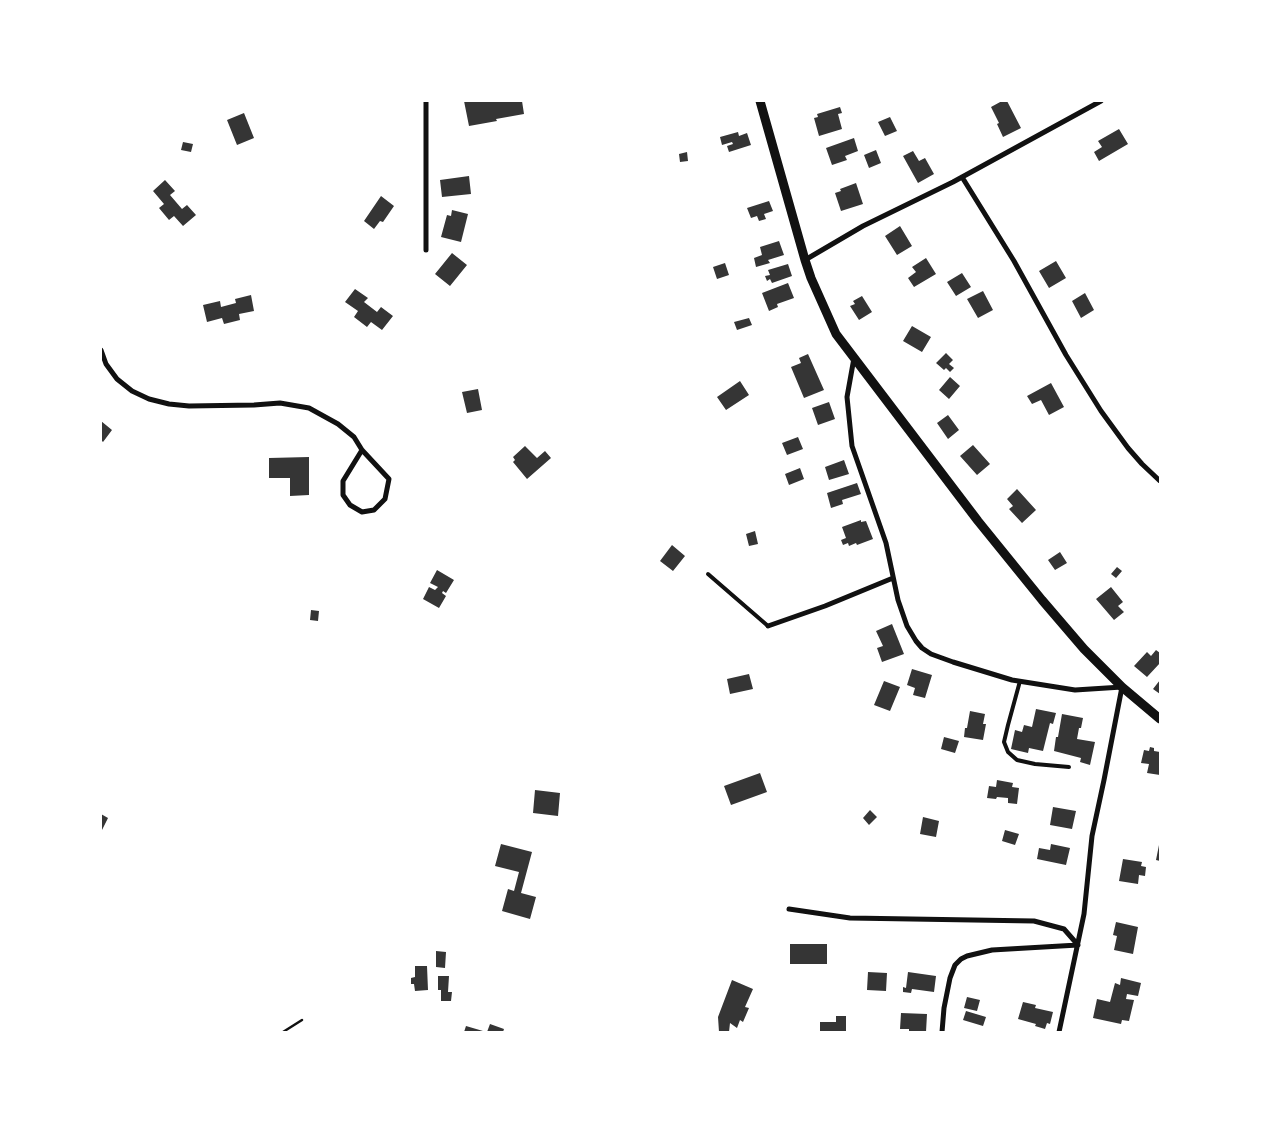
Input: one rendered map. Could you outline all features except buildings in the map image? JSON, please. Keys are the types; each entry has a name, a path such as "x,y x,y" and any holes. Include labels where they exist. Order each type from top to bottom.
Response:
{"street":[{"path":"426,101 426,250"},
{"path":"805,260 863,226 962,177 1101,101"},
{"path":"762,104 805,260 836,334 978,521 1042,600 1084,649 1122,687 1160,719"},
{"path":"962,177 1014,261 1097,406 1128,448 1160,481"},
{"path":"101,350 106,364 117,380 132,391 149,399 189,406 280,403 309,408 338,424 354,437 362,450 389,479 385,500 374,510 362,512 350,505 343,495 343,481 362,450"},
{"path":"854,358 847,397 852,446 886,543 898,600 907,626 922,648 931,654 953,662 1012,680 1075,690 1122,687"},
{"path":"768,626 893,578"},
{"path":"1059,1032 1084,914 1092,836 1122,687"},
{"path":"788,909 850,918 1034,921 1064,929 1078,944"},
{"path":"942,1032 944,1008 950,978 961,959 992,950 1078,944"}],"lane":[{"path":"708,574 768,626"},
{"path":"1020,681 1004,742 1008,752 1017,760 1035,764 1069,767"}],"path":[{"path":"283,1032 302,1020"}]}
